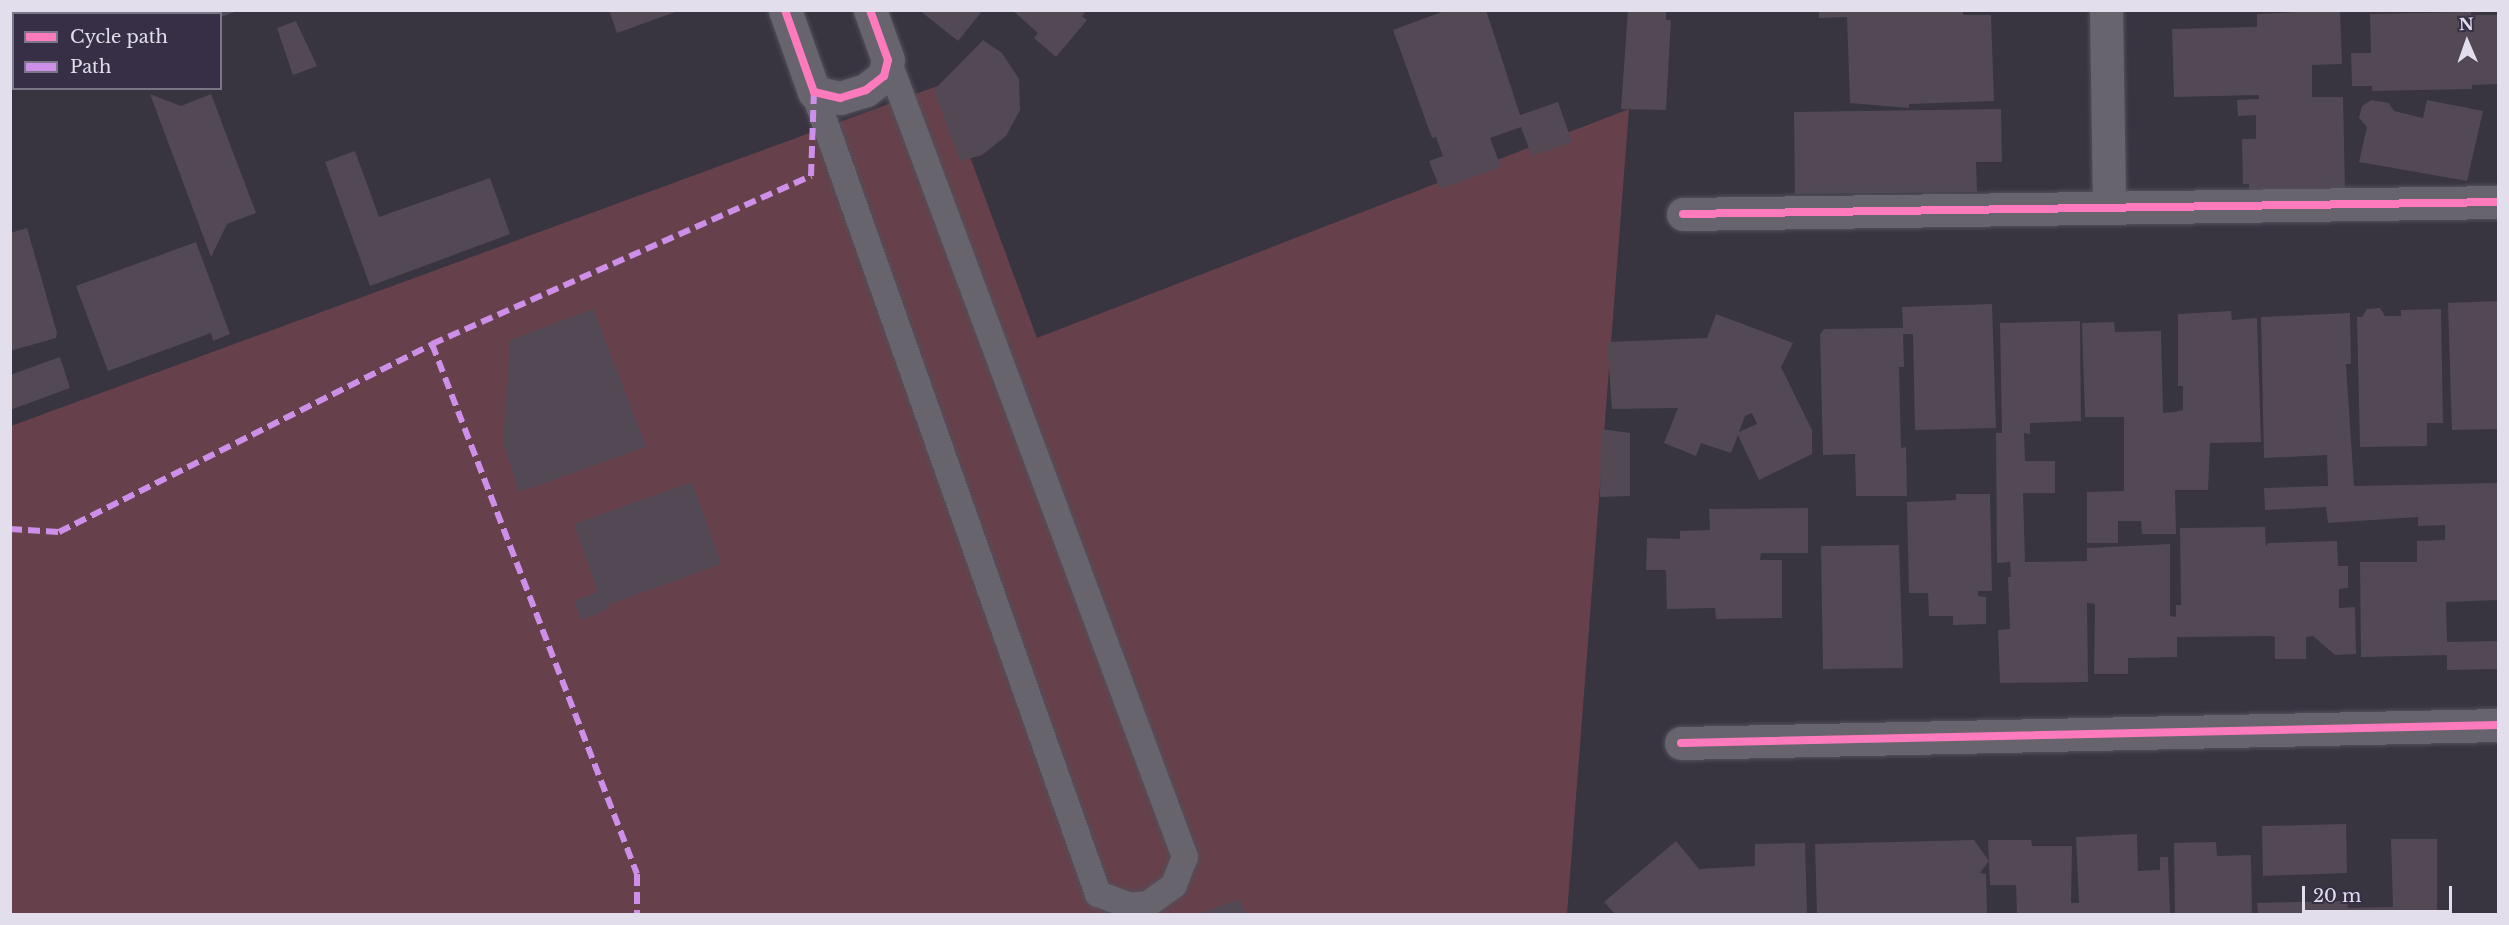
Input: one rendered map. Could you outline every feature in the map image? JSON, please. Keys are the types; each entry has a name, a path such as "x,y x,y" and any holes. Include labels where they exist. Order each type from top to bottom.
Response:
{"street":[{"path":"785,10 814,92 840,98 867,90 884,76 888,60 870,10"},
{"path":"2106,10 2109,208"},
{"path":"1683,214 2499,202"},
{"path":"1681,743 2499,725"}],"lane":[{"path":"814,92 1098,894 1131,906 1148,904 1174,885 1185,857 888,60"}],"shaded area":[{"path":"943,84 1037,338 1629,109 1567,914 11,914 11,426"}],"building":[{"path":"120,10 238,10 222,16 222,12"},
{"path":"609,10 678,10 678,11 617,33"},
{"path":"919,10 983,10 958,41"},
{"path":"1012,10 1087,10 1082,16 1087,20 1056,57 1034,38 1038,33"},
{"path":"1447,10 1486,10 1520,115 1558,102 1572,142 1532,156 1521,127 1490,138 1501,167 1440,189 1429,161 1443,156 1436,137 1432,138 1393,30"},
{"path":"1628,10 1666,10 1666,20 1671,20 1666,110 1621,109"},
{"path":"1819,10 1963,10 1963,15 1991,15 1994,101 1909,104 1909,108 1850,103 1847,17 1819,18"},
{"path":"2340,10 2342,64 2312,65 2312,97 2343,97 2345,189 2249,191 2249,184 2243,184 2242,139 2256,139 2256,115 2238,116 2237,100 2259,99 2259,95 2174,97 2172,29 2257,27 2257,14"},
{"path":"2471,12 2471,15 2498,15 2498,84 2472,85 2472,89 2372,91 2372,86 2352,86 2351,53 2371,53 2370,14"},
{"path":"296,21 317,66 293,75 277,28"},
{"path":"983,40 1002,53 1019,79 1020,110 1006,136 982,155 960,161 934,90"},
{"path":"150,94 181,106 211,94 256,213 227,224 211,257"},
{"path":"2371,100 2389,103 2394,111 2423,118 2427,100 2483,111 2467,181 2359,162 2367,127 2359,118 2362,106"},
{"path":"2001,109 2002,162 1976,162 1977,192 1795,194 1794,112"},
{"path":"355,151 379,217 490,178 510,234 370,286 325,162"},
{"path":"27,228 57,333 56,338 10,351 10,233"},
{"path":"196,242 230,334 213,341 211,333 108,371 76,286"},
{"path":"2498,301 2498,429 2452,430 2448,303"},
{"path":"1992,304 1996,428 1915,430 1913,334 1903,334 1904,367 1899,367 1901,448 1906,447 1907,496 1856,496 1855,454 1823,455 1820,334 1824,329 1903,328 1902,307"},
{"path":"2380,308 2385,316 2401,316 2401,310 2441,309 2443,423 2427,423 2427,446 2360,447 2357,317 2362,317 2367,309"},
{"path":"593,309 646,447 519,492 503,442 510,340"},
{"path":"2231,311 2232,320 2257,318 2261,442 2210,443 2208,490 2175,490 2176,534 2142,534 2141,521 2118,521 2118,543 2087,543 2087,492 2124,491 2124,417 2085,417 2082,323 2114,322 2115,332 2161,331 2163,413 2183,410 2183,386 2178,386 2178,314"},
{"path":"2350,313 2351,364 2346,364 2354,486 2498,483 2498,600 2446,602 2447,642 2498,641 2498,669 2447,670 2447,655 2361,657 2360,562 2417,562 2417,541 2445,540 2445,525 2418,526 2418,517 2328,523 2326,507 2265,510 2264,488 2328,486 2327,455 2264,458 2261,317"},
{"path":"1716,314 1793,343 1781,367 1812,430 1812,454 1759,480 1738,435 1731,453 1701,443 1696,456 1664,443 1678,408 1612,409 1607,342 1707,338","holes":["1752,413 1757,424 1739,432 1745,416"]},
{"path":"2080,321 2081,421 2030,423 2030,434 2024,433 2025,461 2055,461 2055,493 2023,493 2025,562 2087,561 2087,548 2170,544 2170,616 2176,617 2176,605 2181,605 2180,528 2265,527 2266,547 2268,543 2337,541 2338,566 2348,566 2348,588 2339,589 2339,608 2355,607 2356,654 2335,655 2313,636 2306,637 2306,659 2275,659 2275,637 2271,636 2177,637 2177,657 2128,658 2128,674 2094,674 2095,604 2087,603 2088,682 2000,683 1998,630 2010,629 2008,577 2011,577 2010,562 1997,563 1996,433 2002,433 2000,323"},
{"path":"60,357 70,388 10,410 10,375"},
{"path":"1601,429 1630,433 1630,496 1600,497"},
{"path":"692,482 721,564 608,605 609,609 581,620 574,601 598,592 574,524"},
{"path":"1956,494 1990,494 1992,591 1978,591 1978,596 1986,597 1986,624 1953,625 1953,616 1929,616 1928,593 1909,593 1907,502 1956,500"},
{"path":"1808,508 1808,553 1761,553 1760,560 1782,560 1782,618 1716,619 1715,608 1667,609 1666,570 1646,570 1647,538 1680,539 1680,531 1710,530 1709,509"},
{"path":"1899,545 1903,668 1823,669 1821,546"},
{"path":"2346,824 2347,873 2263,876 2262,826"},
{"path":"2137,834 2138,871 2160,870 2160,857 2168,857 2170,914 2017,914 2016,885 1990,885 1988,840 2031,840 2032,846 2072,846 2071,903 2079,903 2076,837"},
{"path":"2391,839 2437,839 2437,914 2258,914 2257,903 2347,901 2348,908 2393,907"},
{"path":"1974,840 1989,861 1980,873 1986,874 1987,914 1817,914 1815,844"},
{"path":"1676,841 1699,869 1755,866 1755,844 1805,843 1807,914 1615,914 1604,902"},
{"path":"2216,842 2217,856 2251,855 2252,914 2175,914 2174,843"},
{"path":"1240,899 1246,914 1198,914"}],"marked path":[{"path":"10,529 59,532 432,344 811,176 814,92"},
{"path":"432,344 637,874 637,914"}],"cycle path":[{"path":"785,10 814,92 840,98 866,90 884,76 888,60 870,10"},
{"path":"1683,214 2498,202"},
{"path":"1681,743 2498,725"}]}
